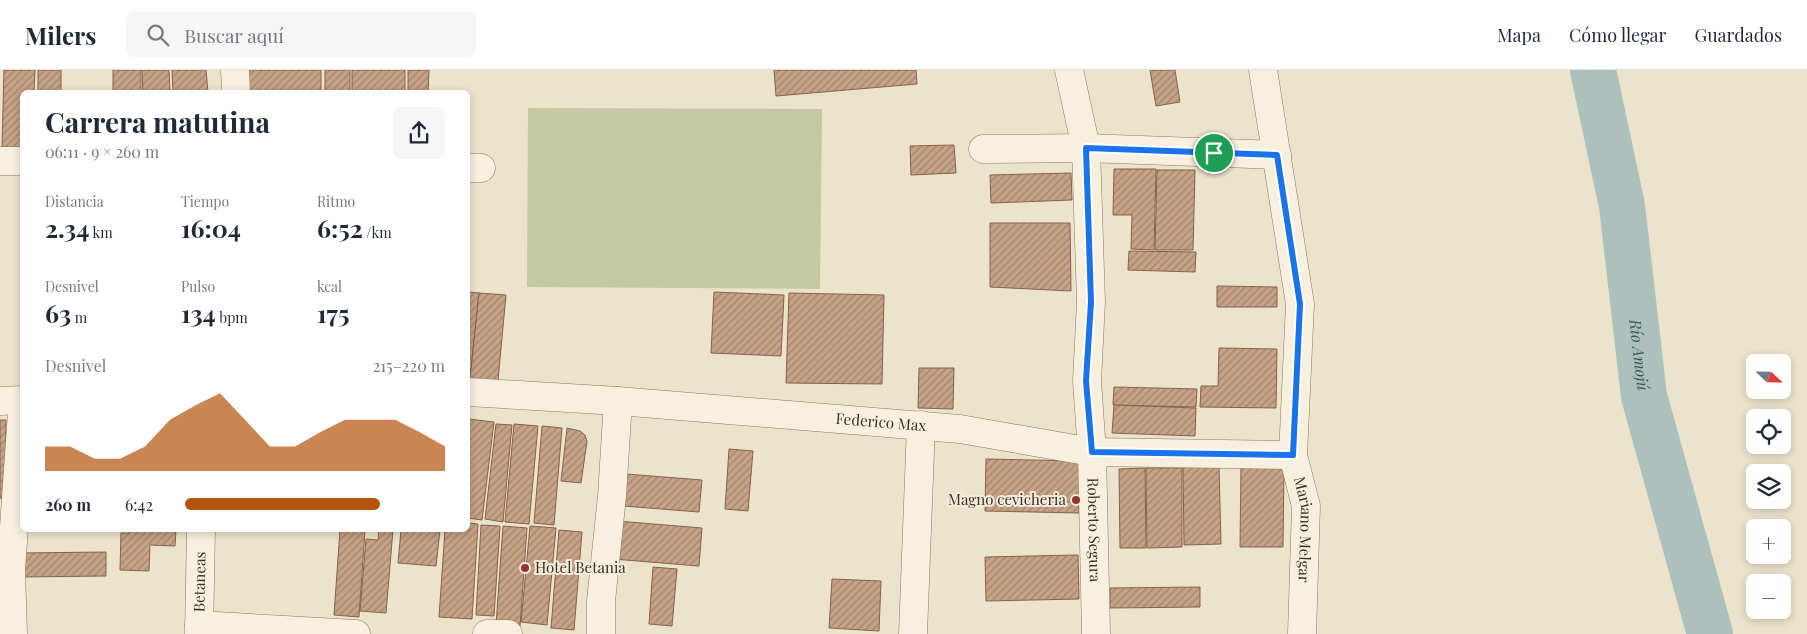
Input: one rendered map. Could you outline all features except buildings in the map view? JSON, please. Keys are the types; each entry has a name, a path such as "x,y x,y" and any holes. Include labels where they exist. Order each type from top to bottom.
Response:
{"street":[{"path":"235,70 236,90"},
{"name":"Roberto Segura","path":"1069,70 1086,148 1091,302 1086,381 1092,452 1096,634"},
{"name":"Mariano Melgar","path":"1263,70 1300,304 1293,455 1306,506 1302,634"},
{"path":"983,149 1086,148 1277,155"},
{"path":"0,161 20,161"},
{"name":"Federico Max","path":"470,392 618,401 921,425 960,429 1092,452 1293,455"},
{"path":"0,401 20,400"},
{"path":"601,634 601,601 612,496 618,401"},
{"path":"913,634 921,425"},
{"path":"13,634 11,570 20,441"},
{"name":"Betaneas","path":"199,629 201,532"},
{"path":"199,629 356,634"},
{"path":"487,634 508,634"}],"green space":[{"path":"528,108 822,109 820,289 527,287"}],"waterway":[{"name":"Río Amojú","path":"1593,70 1622,206 1644,396 1710,634"}],"place":[{"name":"Magno cevicheria","path":"1076,500"},
{"name":"Hotel Betania","path":"525,568"}],"route":[{"path":"1086,148 1214,153 1277,155 1300,304 1293,455 1092,452 1086,381 1091,302 1086,148"}]}
